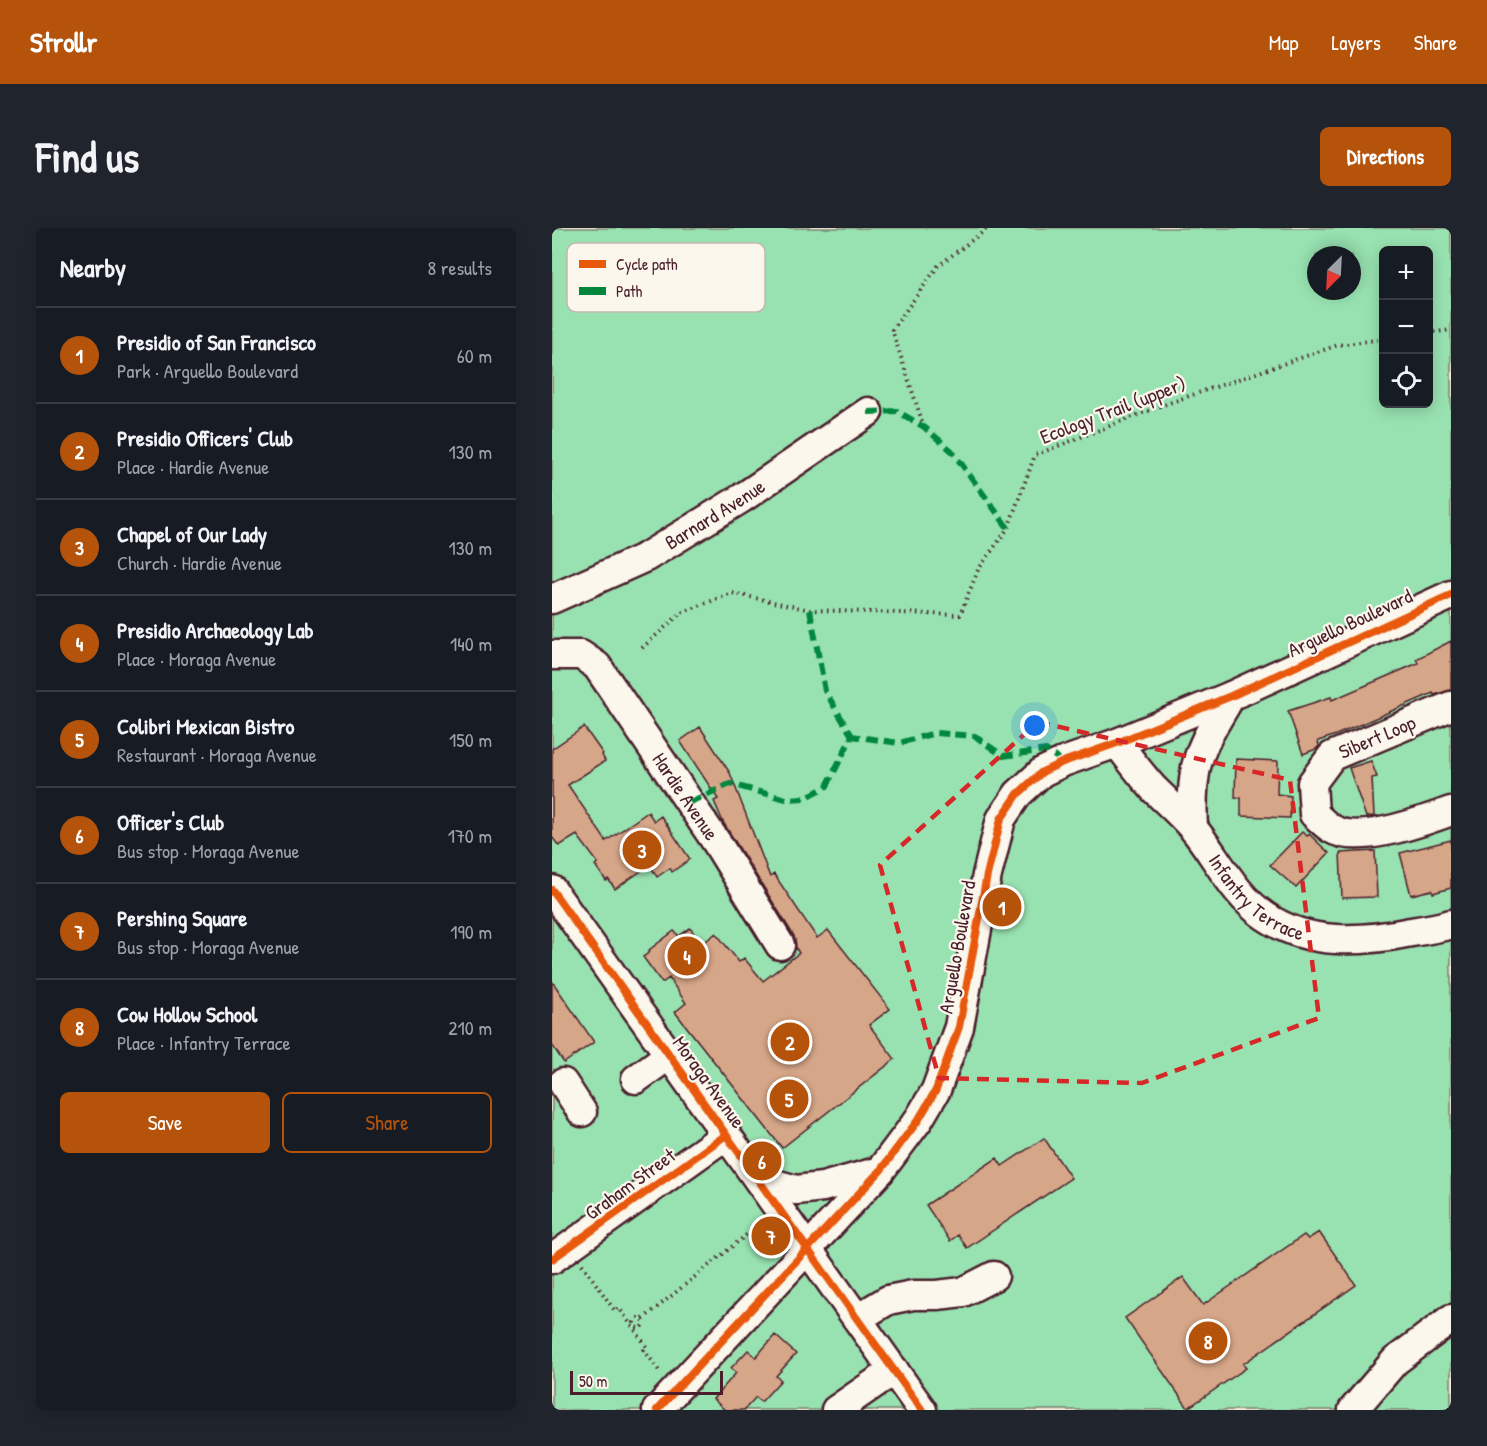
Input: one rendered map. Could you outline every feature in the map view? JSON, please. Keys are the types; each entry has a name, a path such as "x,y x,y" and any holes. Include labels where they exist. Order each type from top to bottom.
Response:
{"street":[{"name":"Barnard Avenue","path":"552,599 645,557 742,498 868,411"},
{"name":"Arguello Boulevard","path":"665,1401 880,1172 919,1119 936,1090 959,1027 987,875 1001,819 1018,794 1042,772 1063,762 1231,696 1451,595"},
{"name":"Hardie Avenue","path":"552,655 581,655 597,666 651,759 717,843 780,945"},
{"path":"1193,828 1192,794 1196,766 1209,733 1231,696"},
{"name":"Sibert Loop","path":"1451,706 1332,756 1312,783 1314,814 1333,830 1360,836 1421,822 1451,811"},
{"name":"Infantry Terrace","path":"1117,742 1152,787 1193,828 1216,863 1240,892 1265,916 1317,938 1346,941 1390,937 1451,924"},
{"name":"Moraga Avenue","path":"552,891 858,1317 922,1410"},
{"path":"636,1079 669,1055"},
{"path":"563,1083 582,1112"},
{"name":"Graham Street","path":"561,1253 726,1135"},
{"path":"758,1179 796,1190 880,1172"},
{"path":"858,1317 888,1300 913,1295 963,1292 994,1276"},
{"path":"1353,1410 1395,1361 1451,1319"},
{"path":"836,1410 894,1370"}],"path":[{"path":"924,427 892,330 938,266 988,228"},
{"path":"1433,332 1451,330"},
{"path":"634,1327 642,1327 643,1319 762,1222"},
{"path":"561,1253 615,1311 619,1308 634,1327 647,1347 644,1350 665,1401"}],"highlighted area":[{"path":"1038,722 1290,780 1319,1018 1142,1083 939,1078 880,865"}],"green space":[{"path":"552,228 1451,228 1451,1410 552,1410"}],"building":[{"path":"1451,641 1451,690 1434,695 1433,693 1318,741 1319,746 1316,749 1303,754 1288,711 1331,697 1332,700 1418,663 1416,659"},
{"path":"584,727 603,754 605,761 568,785 606,841 648,812 654,821 661,816 690,859 672,872 670,868 657,877 650,865 615,889 608,879 606,881 595,865 598,863 577,835 559,846 552,837 552,749"},
{"path":"700,727 730,773 770,877 774,874 817,938 828,930 890,1009 869,1025 895,1059 782,1148 675,1012 686,1003 669,978 662,983 643,957 674,931 679,936 690,928 702,944 716,933 739,962 744,958 763,981 799,953 794,936 723,822 714,801 718,799 680,741"},
{"path":"1236,759 1278,761 1277,794 1291,796 1290,818 1241,816 1241,798 1235,797"},
{"path":"1371,761 1377,777 1372,778 1374,816 1366,817 1349,768"},
{"path":"1302,832 1307,836 1309,834 1329,853 1296,888 1270,865"},
{"path":"1451,840 1451,888 1433,893 1432,890 1411,895 1400,853"},
{"path":"1375,851 1377,897 1342,898 1340,853"},
{"path":"552,981 594,1042 564,1063 552,1045"},
{"path":"1044,1138 1071,1178 967,1248 958,1235 950,1241 926,1205 997,1158 1002,1166"},
{"path":"1319,1232 1356,1285 1243,1364 1246,1368 1188,1408 1125,1318 1183,1277 1203,1305 1304,1235 1308,1239"},
{"path":"775,1335 796,1354 776,1376 781,1380 761,1402 756,1397 744,1410 725,1410 713,1399 736,1373 731,1368 748,1350 756,1357"}],"marked path":[{"path":"868,412 897,411 924,427 952,451 1008,528"},
{"path":"810,610 825,691 852,736"},
{"path":"690,802 730,784 786,799 805,798 827,786 852,736 899,743 935,733 975,736 1003,756 1046,750 1063,762"}],"cycle path":[{"path":"657,1410 880,1171 919,1119 936,1090 959,1027 987,875 1001,819 1018,794 1042,772 1063,762 1117,743 1231,696 1451,595"},
{"path":"552,890 922,1410"},
{"path":"552,1259 726,1135"}],"place":[{"name":"Chapel of Our Lady","path":"642,850"},
{"name":"Presidio of San Francisco","path":"1002,907"},
{"name":"Presidio Archaeology Lab","path":"687,956"},
{"name":"Presidio Officers' Club","path":"790,1042"},
{"name":"Colibri Mexican Bistro","path":"789,1099"},
{"name":"Officer's Club","path":"762,1161"},
{"name":"Pershing Square","path":"771,1236"},
{"name":"Cow Hollow School","path":"1208,1341"}]}
